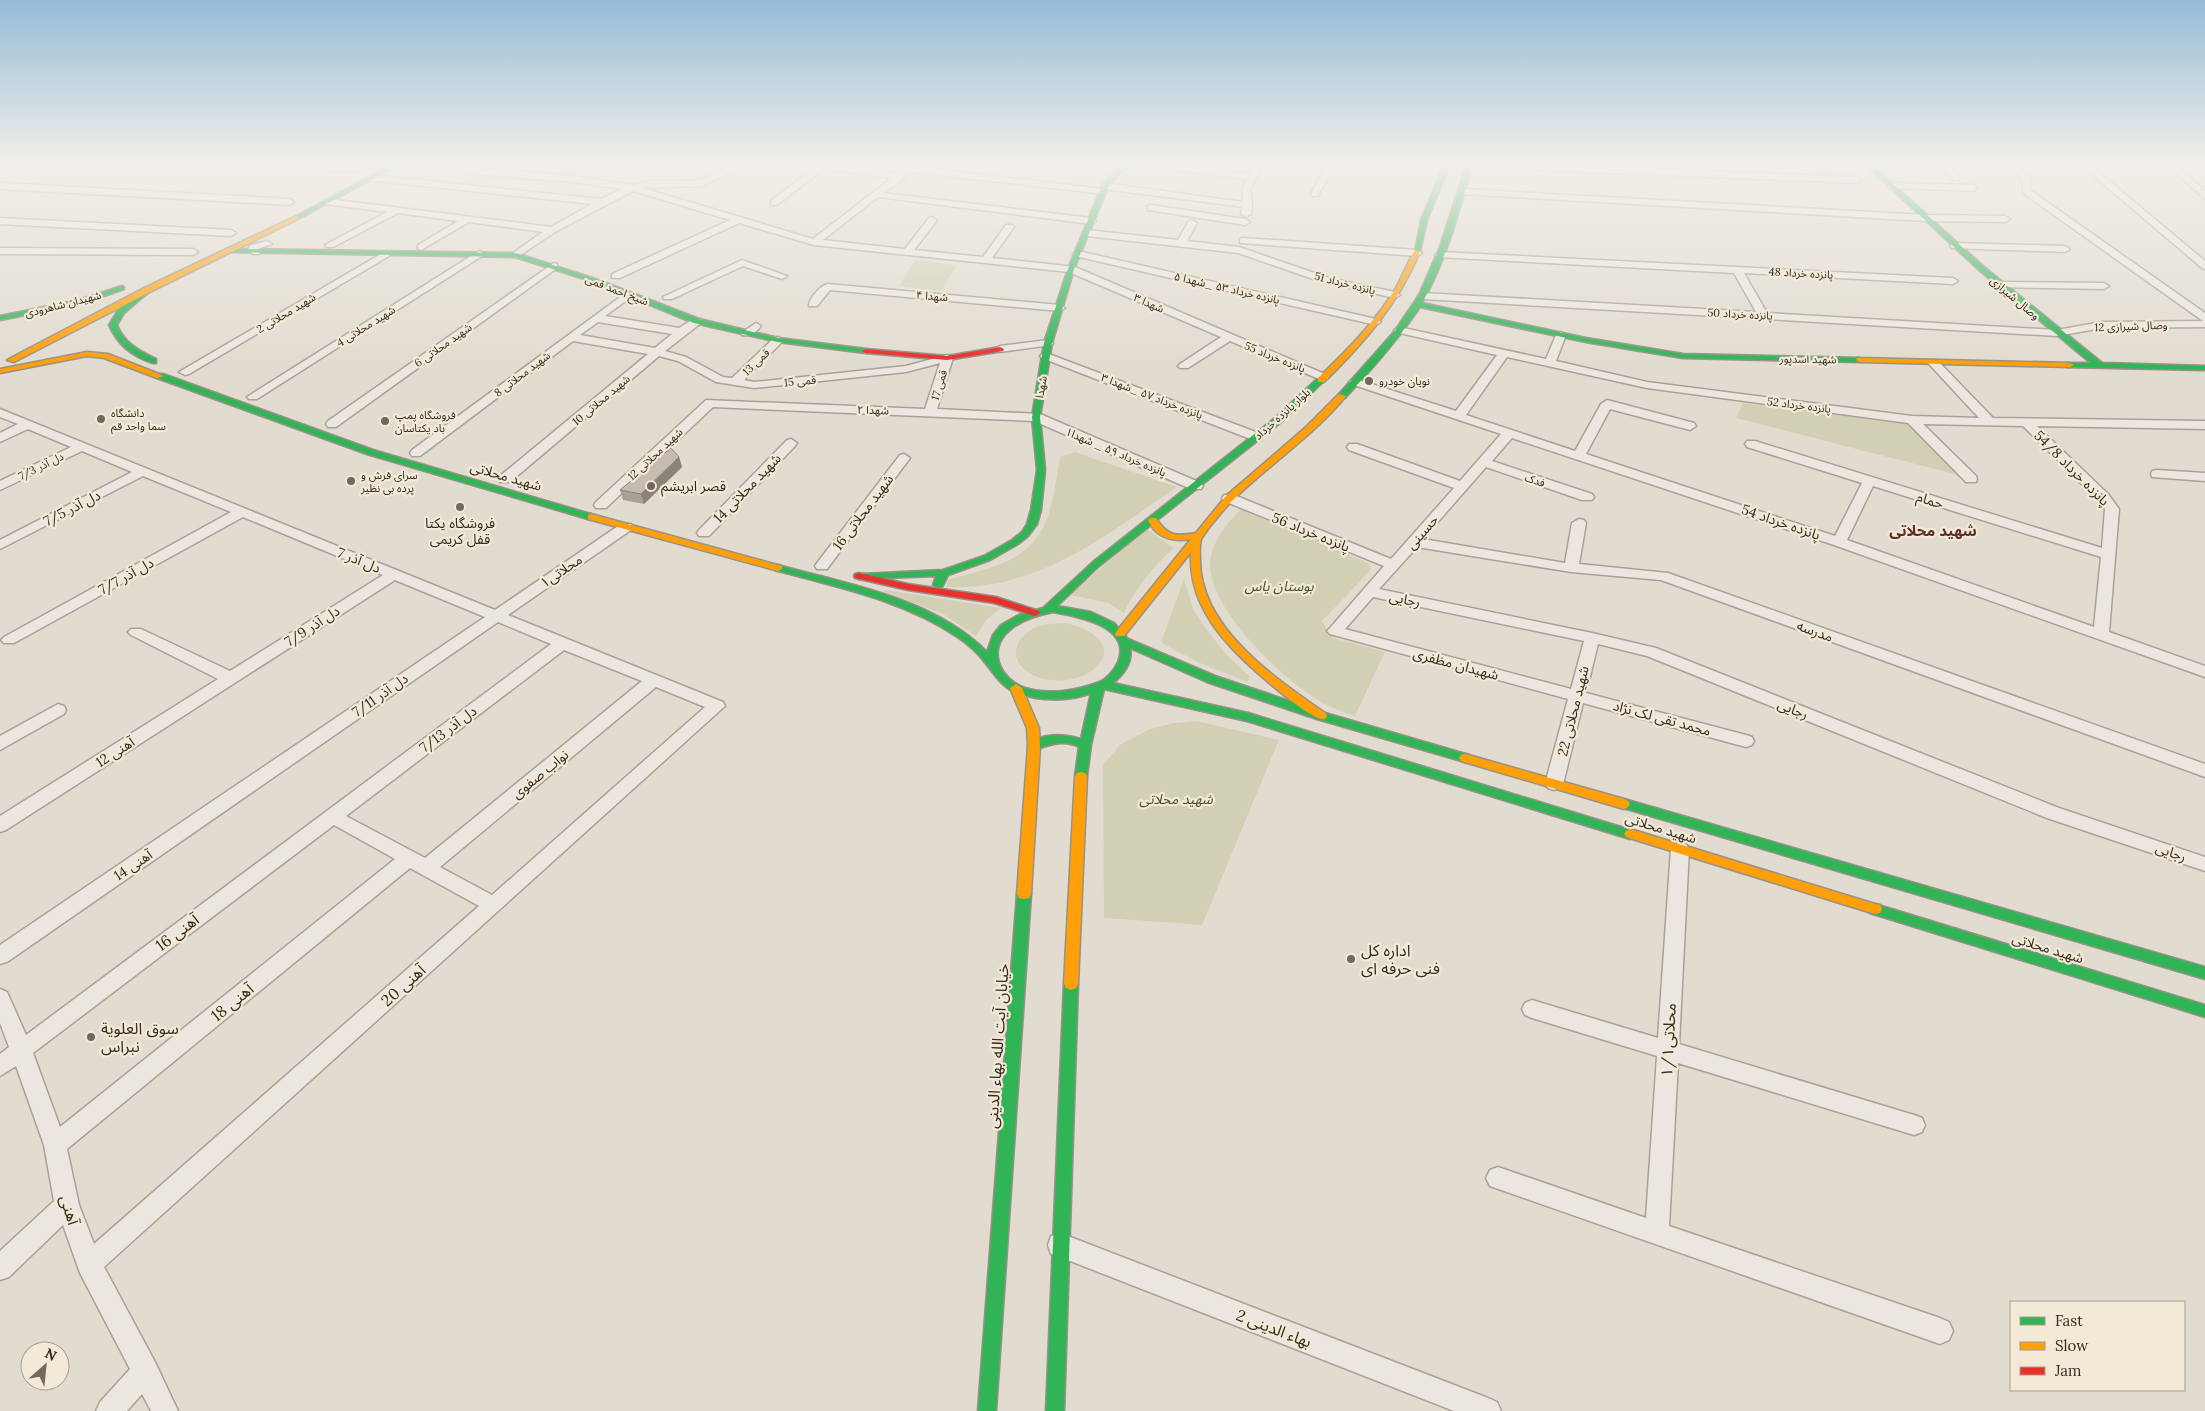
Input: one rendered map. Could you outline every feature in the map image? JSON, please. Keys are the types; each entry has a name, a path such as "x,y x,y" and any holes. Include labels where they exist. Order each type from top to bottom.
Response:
{"main road":[{"path":"168,265 235,231"},
{"path":"0,365 147,290 272,231"},
{"name":"بلوار پانزده خرداد","path":"1047,610 1096,564 1257,437 1323,377 1376,322 1395,295 1417,253 1422,231"},
{"path":"1123,638 1197,537 1229,498 1308,430 1355,382 1399,330 1420,300 1450,231"},
{"name":"وصال شیرازی","path":"1939,231 1999,285 2100,366"},
{"name":"شهدا","path":"862,577 944,573 987,558 1015,542 1025,534 1032,524 1036,510 1041,470 1036,417 1048,343 1071,269 1087,233"},
{"name":"شیخ احمد قمی","path":"247,243 520,251 697,321 778,340 832,348 947,358 1000,348"},
{"name":"شیخ احمد قمی","path":"231,251 480,254 520,251 531,248 616,276 712,314 756,326 796,334 840,339 1000,348"},
{"name":"شهیدان شاهرودی","path":"0,318 81,302 130,285 64,318"},
{"path":"147,290 121,312 113,325 115,333 127,347 162,364"},
{"name":"شهید اسدپور","path":"1420,300 1562,335 1683,356 2205,368"},
{"path":"0,318 9,322 11,326 6,331"},
{"path":"102,334 115,333"},
{"path":"76,343 73,348 76,352 87,354"},
{"name":"شهید محلاتی","path":"0,371 87,354 105,356 370,452 626,527 868,593 917,612 960,634 993,664"},
{"path":"181,371 202,378"},
{"path":"249,395 271,403"},
{"path":"327,422 350,430"},
{"path":"401,448 434,458"},
{"path":"1153,520 1153,525 1157,530 1172,537 1197,537"},
{"path":"1197,537 1197,578 1205,600 1221,628 1254,664 1321,716"},
{"path":"818,565 862,577 940,592 996,600 1035,613"},
{"path":"940,592 939,578 944,573"},
{"path":"1047,610 1072,610 1090,614 1106,621 1123,638 1127,652 1125,662 1119,673 1101,687 1073,696 1047,697 1031,694 1016,688 1006,681 993,664 991,654 999,633 1020,618 1047,610"},
{"name":"شهید محلاتی","path":"1123,638 1211,679 1321,716 2205,973"},
{"path":"1200,707 1196,699 1199,690 1211,679"},
{"path":"1055,1411 1060,1245 1081,770 1085,745 1101,687"},
{"name":"شهید محلاتی","path":"1101,687 1248,718 1680,849 2205,1012"},
{"name":"خیابان آیت الله بهاء الدینی","path":"987,1411 1034,746 1033,728 1016,688"},
{"path":"1034,746 1043,740 1054,737 1077,740 1085,745"}],"street":[{"path":"330,245 357,231"},
{"path":"421,247 448,231"},
{"path":"520,251 551,231"},
{"path":"616,276 713,231"},
{"name":"شهدا ۳","path":"774,231 814,242 1071,269 1228,338"},
{"path":"814,242 829,231"},
{"path":"907,252 924,231"},
{"path":"986,260 1006,231"},
{"path":"1181,243 1188,231"},
{"path":"1241,245 1243,231"},
{"path":"2082,231 2205,318"},
{"path":"2164,231 2205,266"},
{"path":"1087,233 1181,243 1417,253"},
{"path":"256,252 252,250 254,247 266,244"},
{"name":"پانزده خرداد 51","path":"1241,245 1326,280 1395,295"},
{"path":"1955,246 2065,249"},
{"path":"0,251 201,248"},
{"name":"شهید محلاتی 2","path":"181,371 386,254"},
{"name":"شهید محلاتی 4","path":"249,395 480,254"},
{"name":"پانزده خرداد ۵۳ _شهدا ۵","path":"1078,254 1376,322"},
{"name":"پانزده خرداد 48","path":"1440,255 1953,281"},
{"path":"668,297 742,263 782,276"},
{"name":"شهید محلاتی 6","path":"327,422 554,266"},
{"path":"1737,270 1763,316"},
{"path":"1999,285 2104,286"},
{"name":"شهدا ۴","path":"813,304 827,287 1060,308"},
{"name":"شهید محلاتی 8","path":"416,453 627,294"},
{"name":"پانزده خرداد 50","path":"1420,300 1763,316 2057,333"},
{"path":"596,318 681,332"},
{"name":"شهید محلاتی 10","path":"505,479 681,332 697,321"},
{"name":"وصال شیرازی 12","path":"2057,333 2102,325 2205,324"},
{"path":"746,333 756,326"},
{"name":"پانزده خرداد 52","path":"1399,330 1647,385 1912,420 2028,424 2205,425"},
{"path":"1550,363 1562,335"},
{"name":"قمی 15","path":"571,337 658,352 682,359 720,380 754,385 906,370 947,358"},
{"path":"1184,366 1228,338"},
{"name":"پانزده خرداد 55","path":"1228,338 1323,377"},
{"name":"قمی 13","path":"734,383 778,340"},
{"name":"شیخ احمد قمی","path":"1000,348 1048,343"},
{"path":"1459,416 1504,353"},
{"name":"پانزده خرداد ۵۷ _شهدا ۳","path":"1046,356 1257,437"},
{"name":"قمی 17","path":"930,413 947,358"},
{"path":"1934,362 1990,422"},
{"name":"پانزده خرداد 54","path":"1355,382 1579,454 1840,542 2205,672"},
{"name":"شهدا ۲","path":"710,403 1036,417"},
{"name":"شهید محلاتی 12","path":"601,505 710,403"},
{"path":"1579,454 1607,404 1690,426"},
{"name":"دل آذر 7","path":"0,412 718,706"},
{"name":"پانزده خرداد ۵۹ _ شهدا۱","path":"1036,417 1196,486"},
{"path":"1912,420 1971,479"},
{"path":"0,438 28,424"},
{"name":"پانزده خرداد 54/8","path":"2028,424 2103,497 2112,510 2101,634"},
{"name":"حسینی","path":"1335,631 1510,432"},
{"name":"شهید محلاتی 14","path":"703,533 791,443"},
{"name":"حمام","path":"1751,444 2108,555"},
{"name":"دل آذر 7/3","path":"0,486 82,446"},
{"path":"1353,447 1462,486"},
{"name":"شهید محلاتی 16","path":"818,565 904,458"},
{"name":"فدک","path":"1483,462 1586,497"},
{"name":"دل آذر 7/5","path":"0,545 143,471"},
{"path":"2157,474 2205,477"},
{"path":"1840,542 1869,480"},
{"name":"پانزده خرداد 56","path":"1229,498 1393,565"},
{"name":"دل آذر 7/7","path":"9,640 242,512"},
{"path":"1571,568 1579,523"},
{"name":"محلاتی۱","path":"496,616 626,527"},
{"name":"مدرسه","path":"1413,542 1571,568 1663,576 2205,771"},
{"name":"دل آذر 7/9","path":"230,678 394,574"},
{"name":"رجایی","path":"1370,592 1651,652 2053,813 2205,862"},
{"name":"دل آذر 7/11","path":"265,774 496,616"},
{"name":"شهیدان مظفری","path":"1335,631 1578,696"},
{"path":"136,632 230,678"},
{"name":"شهید محلاتی 22","path":"1554,784 1592,638"},
{"name":"دل آذر 7/13","path":"332,816 563,643"},
{"name":"آهنی 12","path":"0,825 230,678"},
{"name":"نواب صفوی","path":"418,863 654,680"},
{"name":"محمد تقی لک نژاد","path":"1578,696 1746,741"},
{"name":"آهنی 20","path":"89,1264 718,706"},
{"path":"0,744 58,710"},
{"name":"آهنی 14","path":"0,956 265,774"},
{"path":"332,816 494,905"},
{"name":"آهنی 16","path":"0,1066 332,816"},
{"name":"محلاتی۱/۱","path":"1657,1231 1680,849"},
{"name":"آهنی 18","path":"54,1145 418,863"},
{"name":"آهنی","path":"0,998 21,1049 54,1145 67,1205 89,1264 165,1411"},
{"path":"1532,1008 1914,1125"},
{"path":"1498,1178 1657,1231 1940,1331"},
{"path":"0,1268 67,1205"},
{"name":"بهاء الدینی 2","path":"1060,1245 1488,1411"},
{"path":"109,1411 146,1371"}],"green space":[{"path":"915,260 957,265 941,291 899,286"},
{"path":"1743,403 1910,424 1962,476 1736,418"},
{"path":"1075,452 1177,487 1097,541 1041,570 1011,580 979,586 946,587 948,580 1000,564 1017,556 1030,546 1046,521 1051,506 1060,457"},
{"name":"بوستان یاس","path":"1241,509 1368,563 1371,567 1370,571 1322,621 1333,638 1385,652 1355,716 1323,703 1289,679 1252,643 1222,603 1213,583 1210,565 1211,557 1220,534"},
{"path":"1147,529 1174,548 1146,578 1124,613 1108,603 1069,595"},
{"path":"1184,579 1193,609 1225,653 1250,677 1248,682 1202,664 1163,644 1162,640"},
{"path":"883,591 1001,608 986,620 976,636 943,614"},
{"path":"1066,623 1085,630 1100,641 1104,648 1104,655 1100,663 1090,672 1074,679 1045,679 1028,673 1018,661 1016,655 1016,649 1022,637 1039,626"},
{"name":"شهید محلاتی","path":"1197,721 1279,740 1202,925 1104,918 1103,765 1121,744 1150,729 1174,723"}],"building":[{"path":"671,448 679,457 641,494 620,490"}],"traffic: fast":[{"path":"944,573 987,558 1015,542 1025,534 1032,524 1036,510 1041,470 1036,417 1048,343 1071,269 1087,231"},
{"path":"1417,251 1422,231"},
{"path":"1342,396 1397,334 1416,307 1431,279 1450,231"},
{"path":"1940,231 2040,318 2100,366"},
{"path":"231,251 516,255 599,282 697,321 778,340 866,351"},
{"path":"0,318 81,302 122,288"},
{"path":"147,290 121,312 113,325 119,338 128,347 153,361"},
{"path":"1417,304 1586,340 1683,356 1860,360"},
{"path":"2070,365 2205,368"},
{"path":"160,376 370,452 591,517"},
{"path":"1047,610 1096,564 1278,420 1321,380"},
{"path":"778,568 871,594 917,611 959,633 993,664"},
{"path":"862,577 944,573 939,579 938,585"},
{"path":"1053,609 1087,615 1110,626 1123,640 1126,656 1119,672 1104,685 1081,693 1037,694 1014,687 995,670 992,660 994,644 1005,628 1022,617 1053,609"},
{"path":"1125,642 1211,679 1321,716 1465,758"},
{"path":"1105,685 1248,717 1630,834"},
{"path":"1081,776 1085,745 1098,689"},
{"path":"1034,746 1053,739 1072,740 1085,745"},
{"path":"1624,804 2205,973"},
{"path":"987,1411 1024,894"},
{"path":"1875,909 2205,1011"},
{"path":"1055,1411 1071,984"}],"traffic: slow":[{"path":"11,360 147,290 269,231"},
{"path":"1321,380 1350,352 1389,304 1400,287 1417,251"},
{"path":"0,371 87,354 105,356 160,376"},
{"path":"1860,360 2070,365"},
{"path":"1120,634 1229,498 1308,430 1342,396"},
{"path":"591,517 778,568"},
{"path":"1153,520 1160,532 1172,537 1179,538 1199,535"},
{"path":"1196,539 1198,585 1206,605 1218,625 1249,660 1285,690 1321,716"},
{"path":"1016,688 1033,728 1034,746 1024,894"},
{"path":"1465,758 1624,804"},
{"path":"1071,984 1081,776"},
{"path":"1630,834 1875,909"}],"traffic: jam":[{"path":"866,351 947,358 1000,349"},
{"path":"859,576 908,587 996,600 1035,613"}],"place":[{"name":"نویان خودرو","path":"1369,381"},
{"name":"دانشگاه سما واحد قم","path":"101,419"},
{"name":"فروشگاه پمپ باد یکتاسان","path":"385,421"},
{"name":"سرای فرش و پرده بی نظیر","path":"351,481"},
{"name":"قصر ابریشم","path":"651,486"},
{"name":"فروشگاه یکتا قفل کریمی","path":"460,507"},
{"name":"اداره کل فنی حرفه ای","path":"1351,959"},
{"name":"سوق العلوية نبراس","path":"91,1037"}],"district":[{"name":"شهید محلاتی","path":"1933,530"}]}
